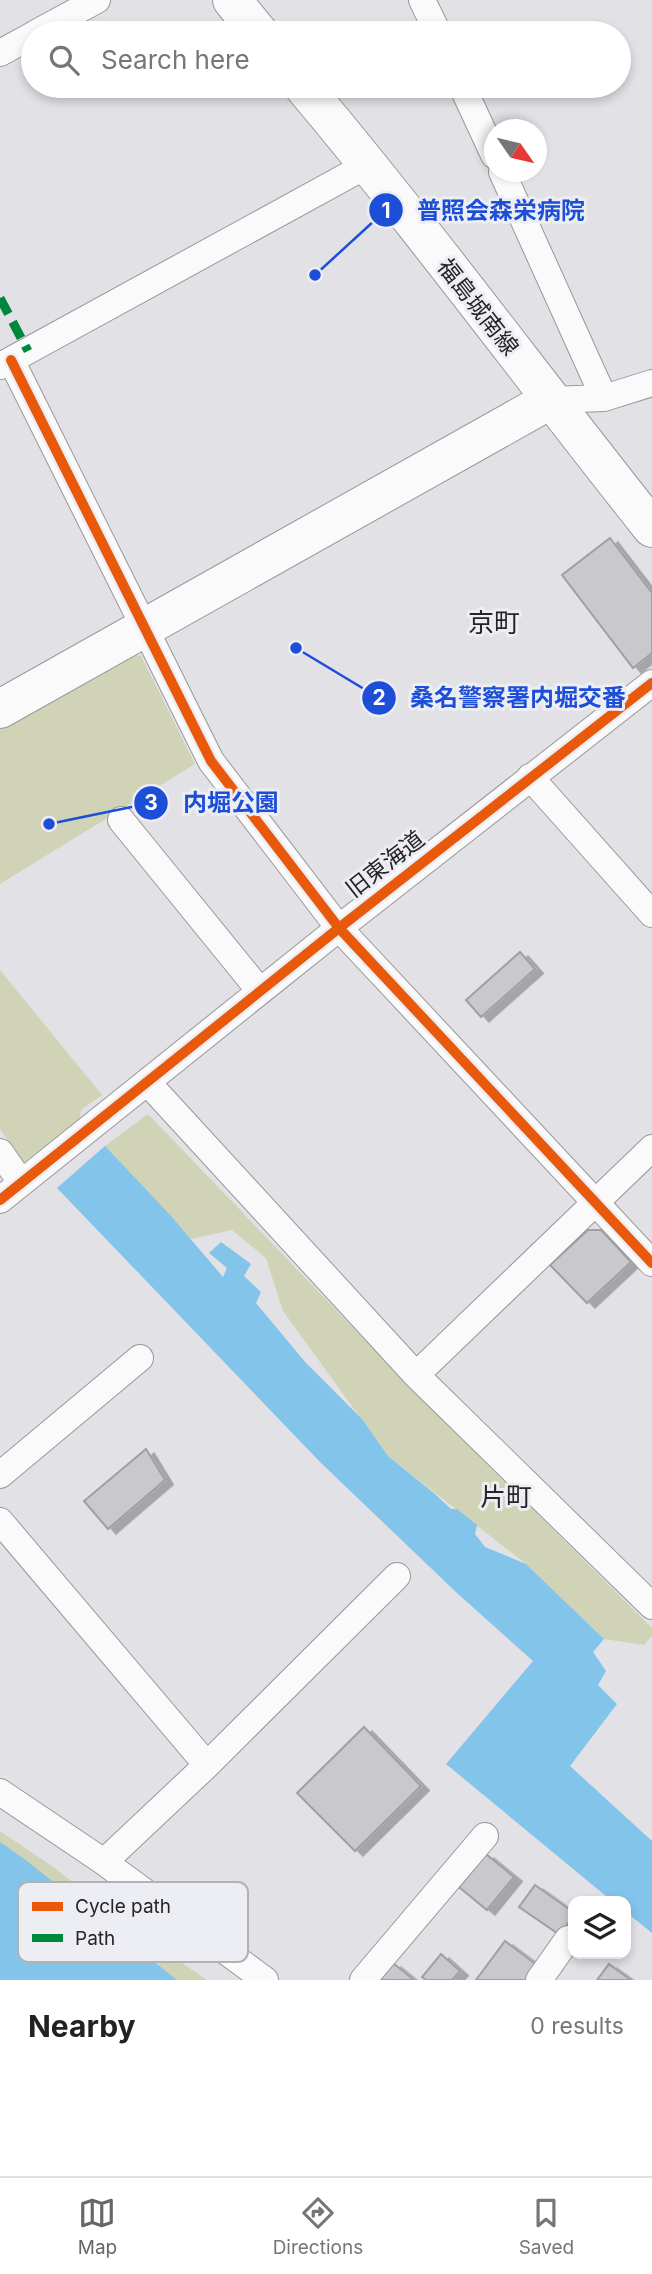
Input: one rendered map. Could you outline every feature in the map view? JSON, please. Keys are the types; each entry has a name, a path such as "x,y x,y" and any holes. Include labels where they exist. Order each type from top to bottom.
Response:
{"street":[{"path":"59,21 97,0"},
{"path":"232,0 249,21"},
{"path":"422,0 432,21"},
{"path":"0,53 21,42"},
{"name":"福島城南線","path":"313,98 369,164 652,528"},
{"path":"468,98 484,132"},
{"path":"369,164 6,363 146,628 211,761 339,928 652,1263"},
{"path":"507,182 604,398"},
{"path":"0,709 550,400 604,398 652,383"},
{"name":"旧東海道","path":"0,1200 339,928 652,683"},
{"path":"530,777 652,914"},
{"path":"121,820 260,991"},
{"path":"147,1082 416,1376 652,1606"},
{"path":"416,1376 652,1148"},
{"path":"0,1152 21,1182"},
{"path":"0,1475 140,1358"},
{"path":"0,1521 207,1765"},
{"path":"104,1862 207,1765 397,1576"},
{"path":"0,1792 131,1882"},
{"path":"363,1980 485,1836"},
{"path":"539,1980 568,1939"},
{"path":"240,1962 265,1980"}],"green space":[{"path":"129,654 141,656 195,764 0,884 0,727"},
{"path":"0,970 102,1095 81,1110 80,1118 23,1163 0,1129"},
{"path":"148,1114 408,1385 652,1628 652,1636 644,1645 604,1639 526,1564 388,1456 283,1311 266,1258 232,1230 191,1239 105,1146"},
{"path":"0,1831 72,1882 18,1882 18,1962 181,1962 207,1980 0,1980"}],"water":[{"path":"105,1146 171,1216 223,1277 227,1268 209,1253 221,1242 251,1264 244,1276 261,1292 256,1303 306,1363 362,1419 388,1456 451,1509 457,1509 477,1525 475,1534 485,1547 526,1564 604,1639 593,1652 606,1671 598,1685 617,1704 570,1766 652,1841 652,1933 631,1916 631,1896 606,1896 446,1764 533,1661 457,1593 321,1463 57,1188"},
{"path":"0,1842 53,1882 18,1882 18,1962 154,1962 177,1980 0,1980"}],"building":[{"path":"610,538 652,593 652,653 633,668 562,575"},
{"path":"520,952 535,969 481,1017 466,1000"},
{"path":"588,1230 601,1230 631,1262 587,1303 550,1265"},
{"path":"146,1449 165,1480 108,1529 84,1501"},
{"path":"364,1727 421,1786 355,1851 297,1793"},
{"path":"486,1854 514,1877 487,1910 459,1887"},
{"path":"535,1885 568,1908 568,1923 560,1935 519,1907"},
{"path":"505,1941 538,1966 528,1980 476,1980"},
{"path":"441,1954 460,1971 452,1980 426,1980 422,1977"},
{"path":"393,1963 414,1980 380,1980"},
{"path":"609,1964 631,1980 597,1980"}],"marked path":[{"path":"0,298 28,351"}],"cycle path":[{"path":"11,360 211,761 339,928 652,1263"},
{"path":"0,1200 339,928 652,683"}],"place":[{"name":"普照会森栄病院","path":"315,275"},
{"name":"桑名警察署内堀交番","path":"296,648"},
{"name":"内堀公園","path":"49,824"}],"district":[{"name":"京町","path":"494,622"},
{"name":"片町","path":"506,1496"}]}
